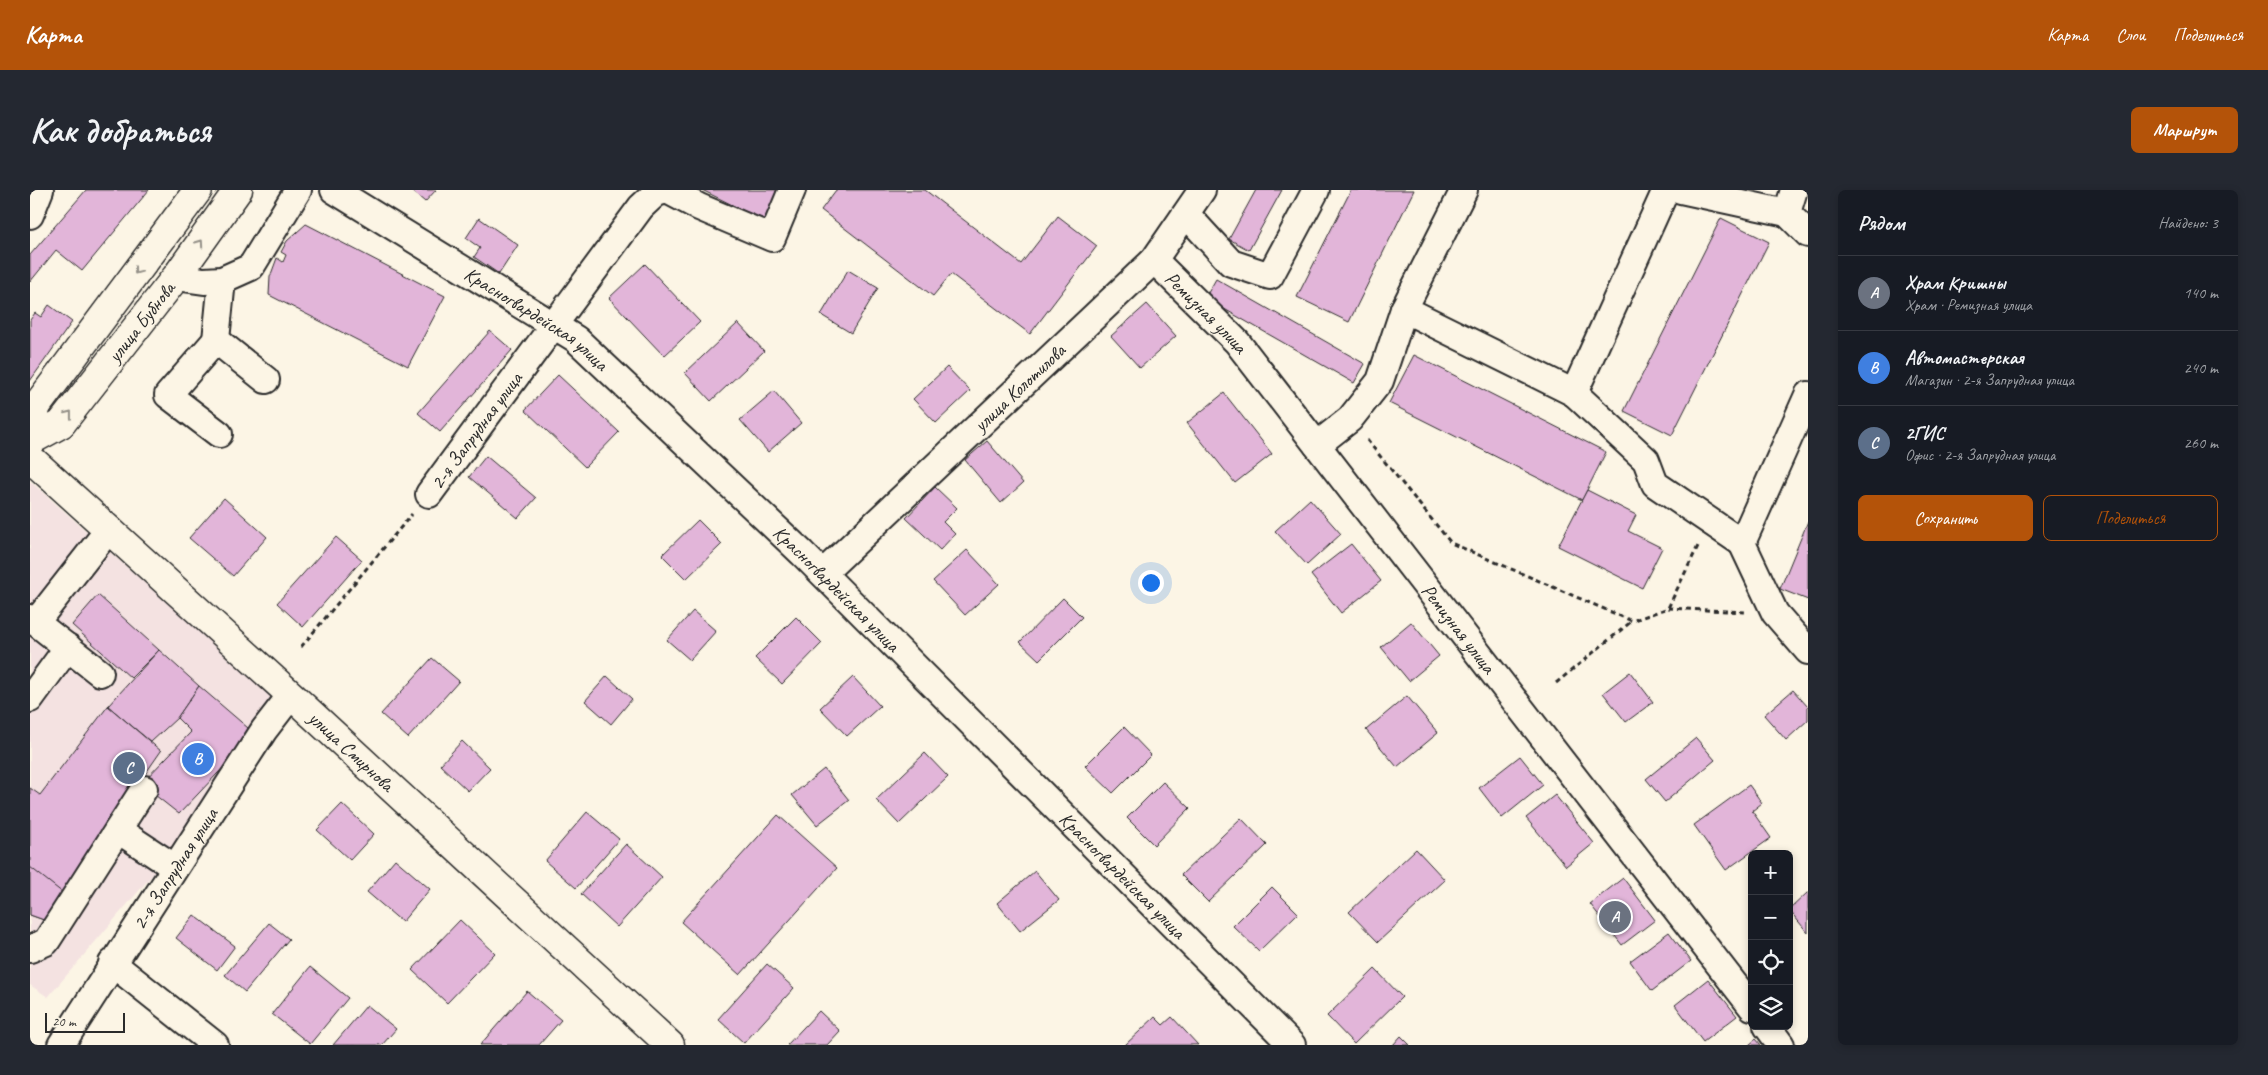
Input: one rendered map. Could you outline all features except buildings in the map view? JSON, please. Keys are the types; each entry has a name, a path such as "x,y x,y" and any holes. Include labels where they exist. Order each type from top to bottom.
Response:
{"main road":[{"name":"улица Бубнова","path":"30,422 38,404 198,190"},
{"name":"улица Бубнова","path":"30,441 61,424 176,276 238,190"},
{"name":"улица Смирнова","path":"30,458 291,695 670,1045"}],"street":[{"path":"30,215 40,190"},
{"path":"176,276 204,281 222,280 252,267 298,190"},
{"name":"Красногвардейская улица","path":"334,190 576,339 823,573 1292,1045"},
{"name":"2-я Запрудная улица","path":"429,494 641,207 656,193 667,190 699,208 772,238 792,190"},
{"name":"улица Колотилова","path":"823,573 1154,260 1202,190"},
{"path":"1186,214 1231,263 1270,276 1316,190"},
{"path":"1317,445 1350,419 1380,381 1404,309 1464,190"},
{"path":"1574,393 1666,190"},
{"path":"1682,190 1790,202 1808,234"},
{"name":"Ремизная улица","path":"1154,260 1237,342 1748,1002"},
{"path":"219,434 168,396 216,340 222,280"},
{"path":"1404,309 1574,393 1646,460 1655,484 1742,543 1775,613 1808,651"},
{"path":"216,340 266,380"},
{"path":"1742,543 1808,395"},
{"path":"100,673 33,620 109,529"},
{"path":"30,699 68,647"},
{"name":"2-я Запрудная улица","path":"61,1045 112,963 264,730 291,695"},
{"path":"30,949 46,942 144,790"},
{"path":"118,830 174,867"},
{"path":"112,963 215,1045"},
{"path":"1770,1030 1781,1045"}],"path":[{"path":"1350,419 1451,543 1632,621"},
{"name":"2-я Запрудная улица","path":"301,648 429,494"},
{"path":"1668,608 1710,521"},
{"path":"1556,683 1632,621 1668,608 1775,613"}],"shaded area":[{"path":"30,481 291,713 48,997 30,985"}],"place":[{"name":"Автомастерская","path":"198,759"},
{"name":"2ГИС","path":"129,768"},
{"name":"Храм Кришны","path":"1615,917"}]}
